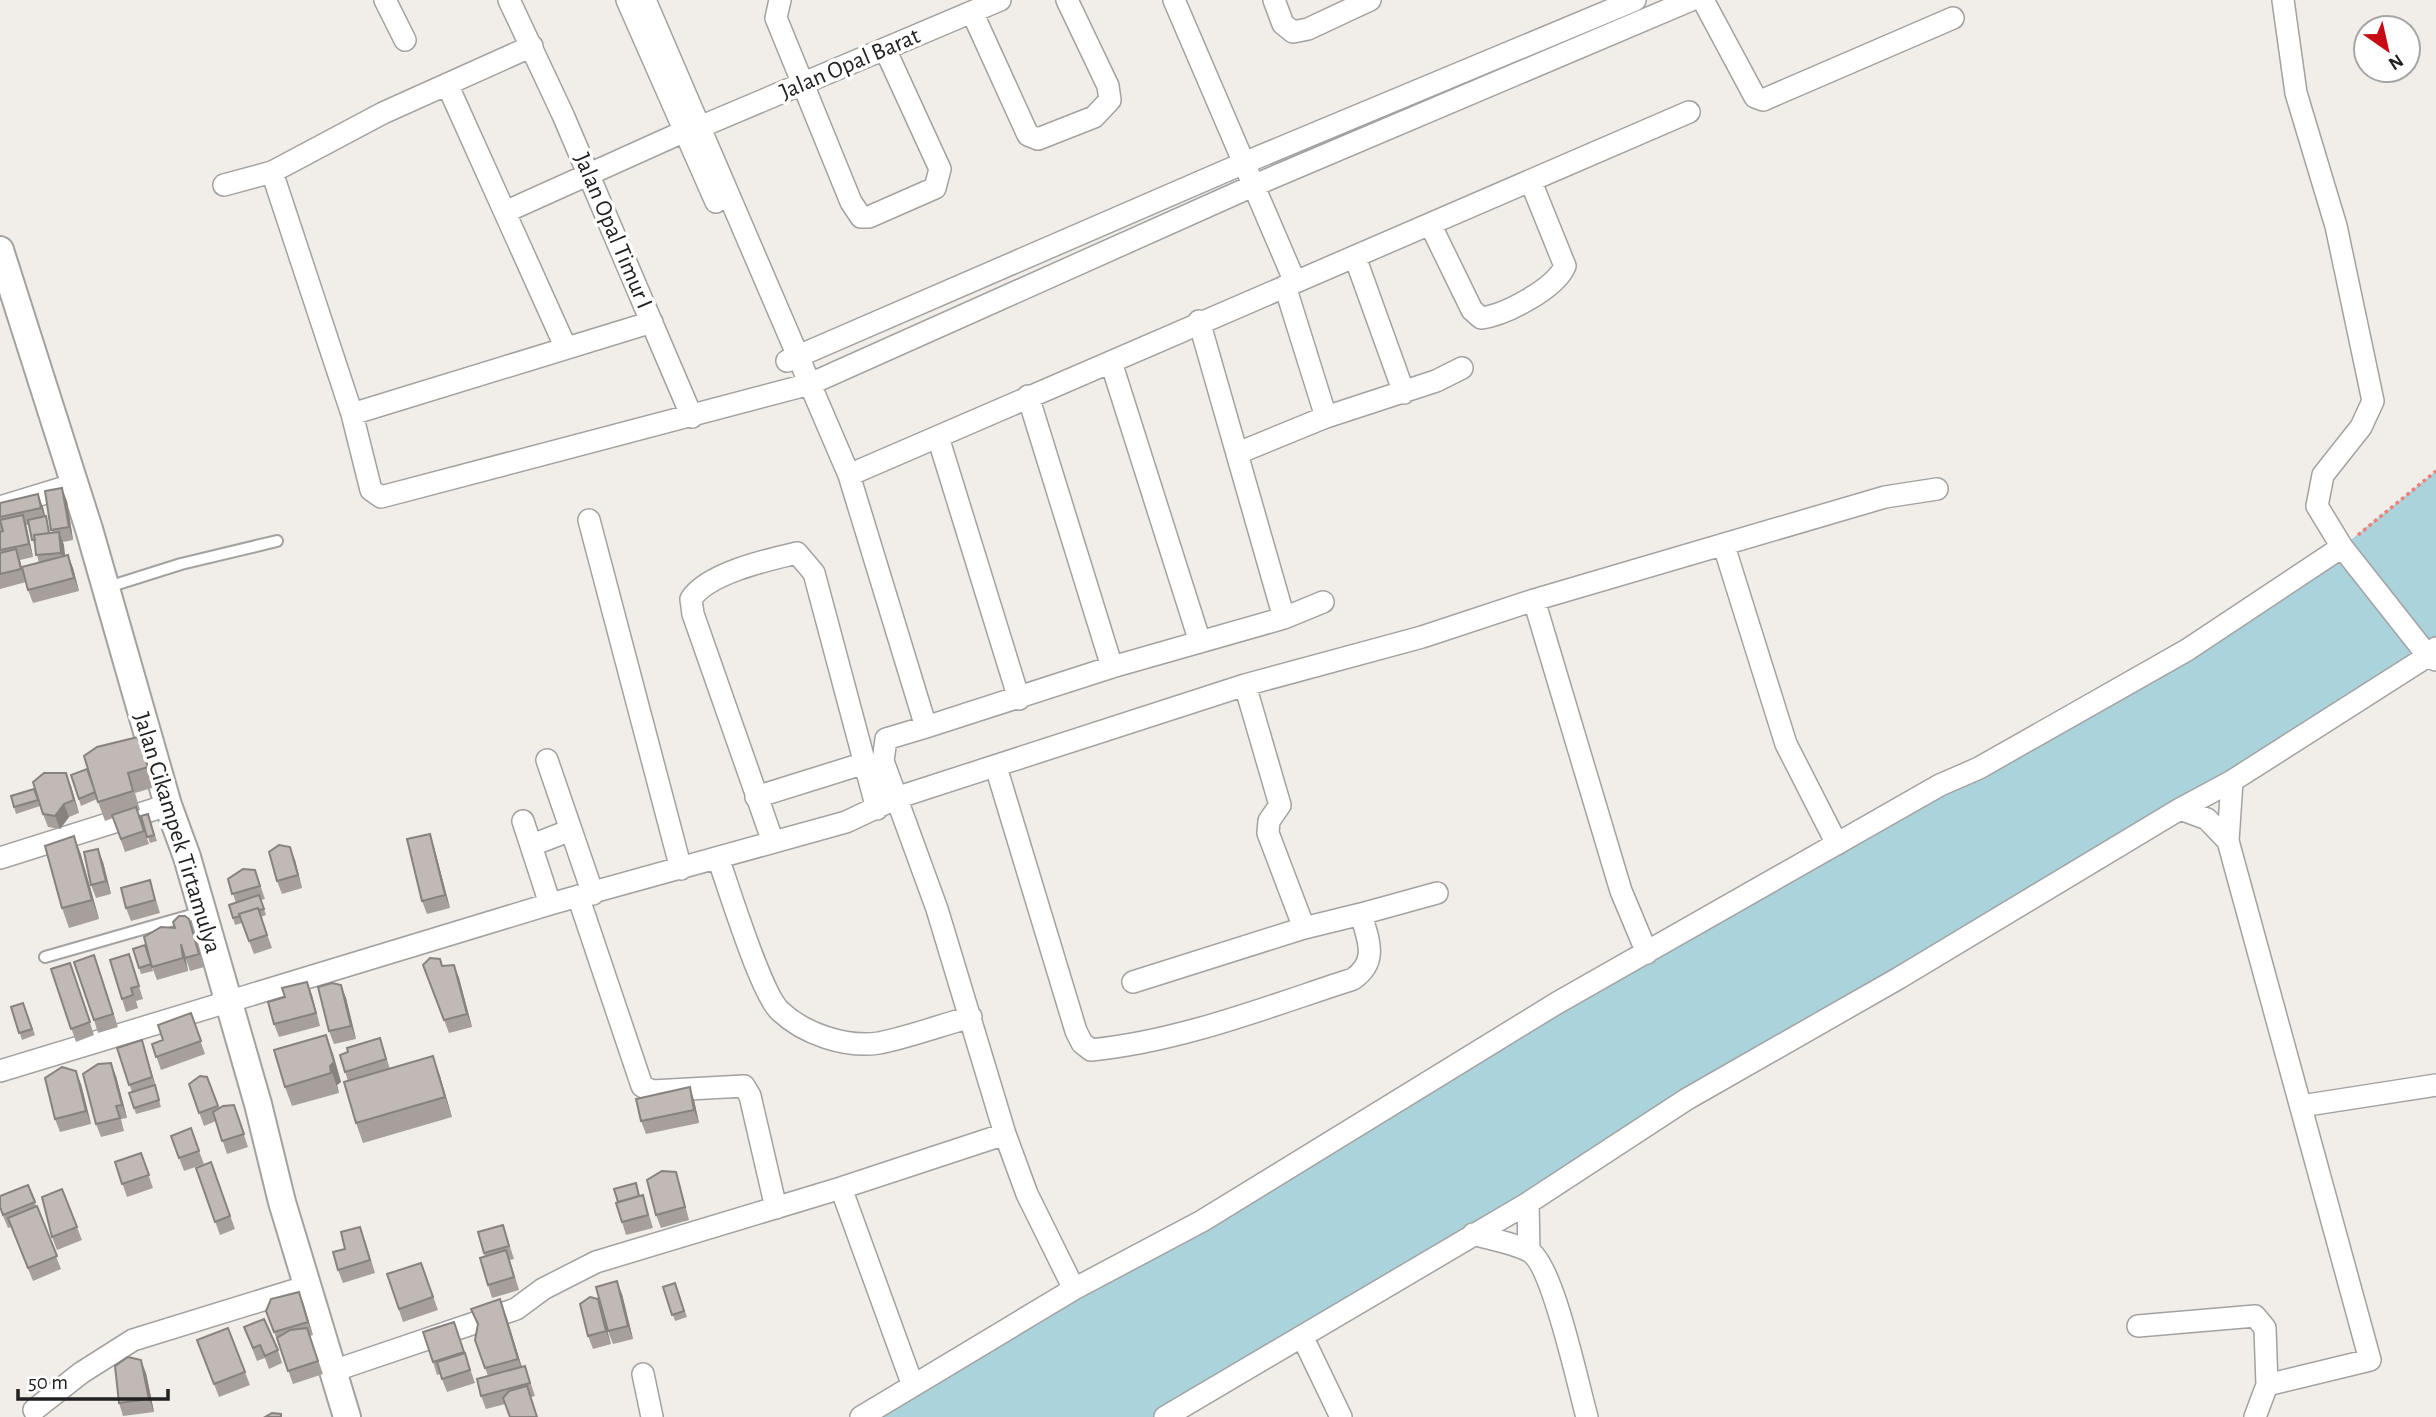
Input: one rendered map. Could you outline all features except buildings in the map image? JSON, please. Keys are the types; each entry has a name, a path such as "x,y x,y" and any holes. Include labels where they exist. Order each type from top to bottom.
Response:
{"street":[{"path":"385,0 405,40"},
{"name":"Jalan Opal Timur I","path":"509,0 532,46 692,417"},
{"path":"627,0 692,129 804,386 849,475 926,727"},
{"path":"645,0 692,129"},
{"path":"780,0 776,18 851,202 861,217 925,195 935,188 940,169 885,49"},
{"name":"Jalan Opal Barat","path":"505,212 692,129 1000,0"},
{"path":"972,12 1025,128 1031,138 1045,137 1094,117 1110,100 1108,86 1067,0"},
{"path":"1174,0 1255,185 1290,284 1325,417"},
{"path":"1273,0 1283,24 1293,32 1308,29 1370,0"},
{"path":"793,359 1244,163 1635,0"},
{"path":"272,172 352,414 371,490 381,498 804,386 1255,185 1690,0"},
{"path":"1703,0 1755,97 1763,100 1953,18"},
{"path":"1165,1417 1528,1203 1687,1099 1899,978 2180,808 2232,781 2431,653 2348,555 2316,506 2323,475 2361,427 2373,401 2336,226 2296,93 2283,0"},
{"path":"224,185 272,172 383,113 532,46"},
{"path":"447,83 565,346"},
{"path":"849,475 1199,321 1431,226 1689,112"},
{"path":"1431,226 1472,310 1481,318 1508,310 1560,278 1565,267 1531,182"},
{"name":"Jalan Cikampek Tirtamulya","path":"0,250 9,307 75,484 168,805 202,912 347,1417"},
{"path":"1355,257 1404,393"},
{"path":"1199,321 1284,618"},
{"path":"352,414 565,346 652,322"},
{"path":"1111,362 1200,642"},
{"path":"1238,453 1325,417 1404,393 1462,368"},
{"path":"1028,396 1112,667"},
{"path":"937,437 1019,699"},
{"path":"0,508 75,484"},
{"path":"0,1071 550,904 846,822 899,797 1245,685 1422,637 1534,600 1885,497 1937,489"},
{"path":"589,520 681,869"},
{"path":"1724,546 1786,744 1837,844"},
{"path":"772,842 693,614 691,599 698,588 720,576 797,553 814,573 877,809"},
{"path":"861,1417 1074,1289 1202,1221 1546,1010 1837,844 2187,650 2348,555"},
{"path":"1534,600 1621,891 1647,953"},
{"path":"1074,1289 1027,1194 1004,1134 971,1017 899,797 883,761 886,738 1019,699 1112,667 1284,618 1323,602"},
{"path":"1245,685 1280,805 1269,821 1268,833 1304,928"},
{"path":"547,760 571,830 586,895 642,1086 652,1091 744,1086 750,1096 776,1208"},
{"path":"756,797 865,763"},
{"path":"996,767 1076,1031 1091,1049 1113,1048 1197,1030 1353,979 1368,966 1371,954 1361,914"},
{"path":"2232,781 2228,841 2370,1360 2267,1385"},
{"path":"0,858 168,805"},
{"path":"2180,808 2207,819 2228,841"},
{"path":"523,821 550,904"},
{"path":"532,845 571,830"},
{"path":"718,858 763,981 778,1010 811,1032 843,1042 877,1043 971,1017"},
{"path":"1133,982 1304,928 1437,893"},
{"path":"2301,1106 2436,1085"},
{"path":"333,1371 516,1309 544,1289 596,1262 841,1188 1004,1134"},
{"path":"841,1188 914,1386"},
{"path":"1528,1203 1529,1251"},
{"path":"1473,1234 1529,1251 1537,1257 1548,1277 1587,1417"},
{"path":"34,1410 81,1373 133,1340 308,1286"},
{"path":"2138,1326 2255,1316 2265,1328 2267,1385 2255,1417"},
{"path":"1303,1338 1341,1417"},
{"path":"643,1374 652,1417"}],"lane":[{"path":"104,589 181,564 277,541"},
{"path":"45,957 202,912"}],"path":[{"path":"2348,555 2436,471"}],"water":[{"path":"2436,471 2436,648 1165,1417 859,1417 2342,547"}]}
